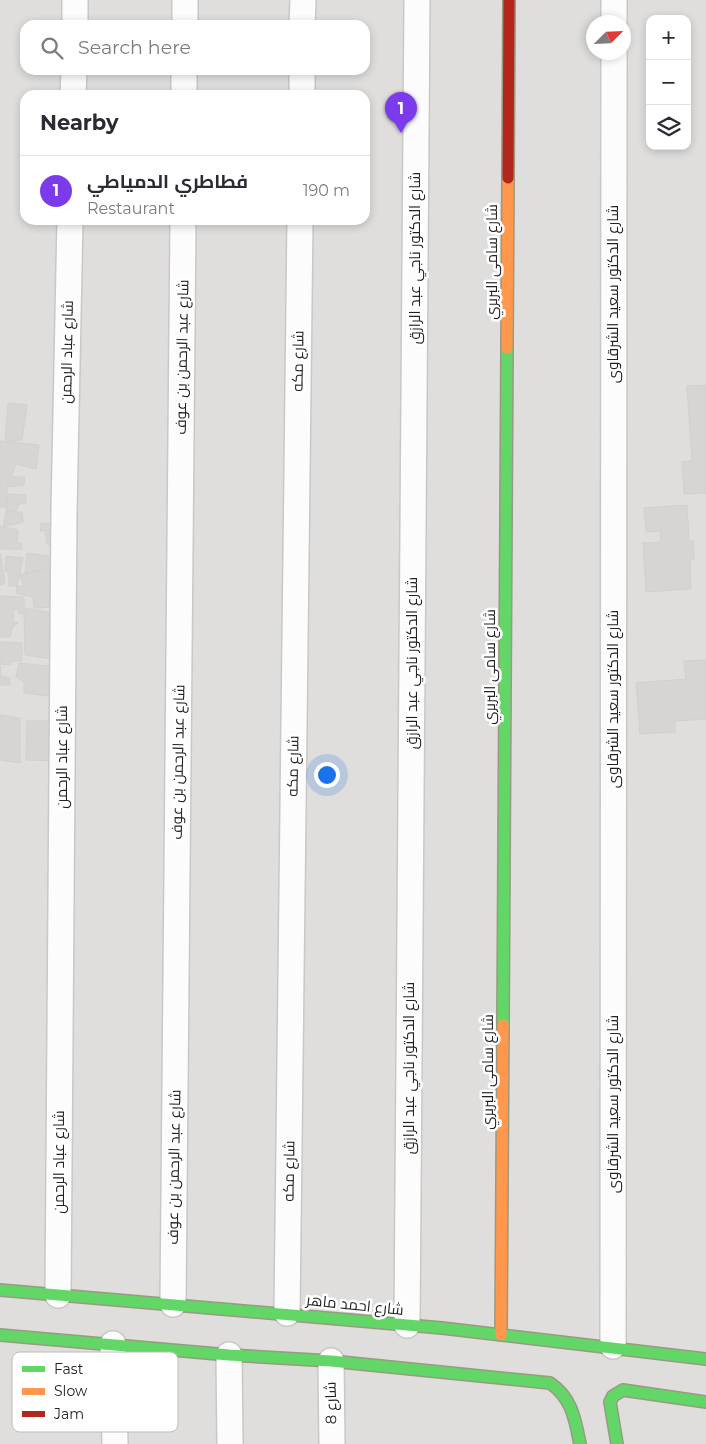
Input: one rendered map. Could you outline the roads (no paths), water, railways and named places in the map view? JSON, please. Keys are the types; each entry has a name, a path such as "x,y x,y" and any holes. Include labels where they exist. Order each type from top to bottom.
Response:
{"street":[{"path":"75,0 75,20"},
{"path":"185,0 185,20"},
{"path":"302,20 303,0"},
{"name":"شارع الدكتور ناجي عبد الرازق","path":"407,1325 417,0"},
{"name":"شارع سامى البربري","path":"502,1335 509,0"},
{"path":"614,0 614,15"},
{"name":"شارع الدكتور سعيد الشرقاوى","path":"613,1346 614,60"},
{"path":"73,90 74,75"},
{"path":"184,75 184,90"},
{"path":"302,75 302,90"},
{"name":"شارع عباد الرحمن","path":"58,1295 63,530 70,225"},
{"name":"شارع عبد الرحمن بن عوف","path":"173,1304 183,225"},
{"name":"شارع مكه","path":"287,1313 300,225"},
{"name":"شارع احمد ماهر","path":"0,1290 287,1313 613,1346 706,1359"},
{"path":"0,1335 229,1355 331,1361 550,1383 560,1388 572,1406 580,1444"},
{"path":"113,1344 113,1352"},
{"path":"229,1355 230,1444"},
{"name":"شارع 8","path":"331,1361 332,1444"},
{"path":"617,1444 610,1409 613,1396 623,1390 706,1402"}],"place":[{"name":"فطاطري الدمياطي","path":"401,133"}]}
